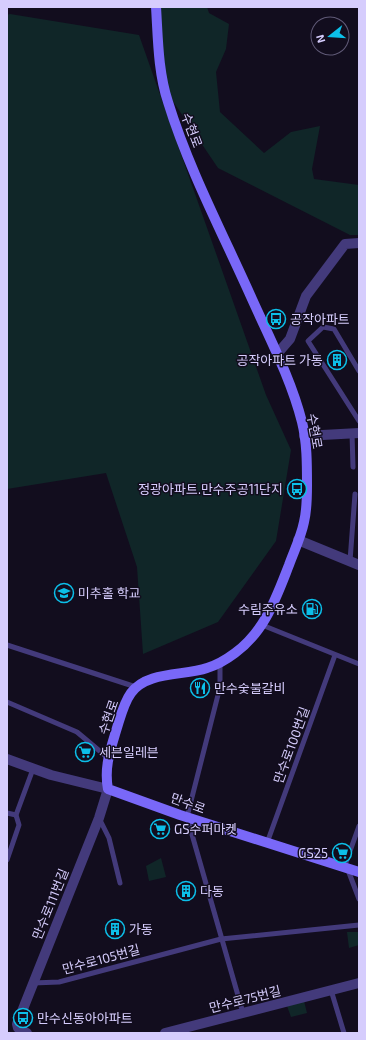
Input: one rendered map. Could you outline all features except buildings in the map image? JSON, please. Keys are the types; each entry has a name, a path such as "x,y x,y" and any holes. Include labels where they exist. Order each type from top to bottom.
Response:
{"street":[{"name":"수현로","path":"108,789 106,768 108,758 124,706 130,694 136,687 150,680 193,672 220,662 245,645 262,625 275,600 298,540 304,521 306,497 307,466 304,436 293,396 277,354 176,126 167,99 162,75 156,7"},
{"path":"277,354 290,339 306,296 345,244 359,243"},
{"path":"304,436 355,433"},
{"path":"298,540 355,563"},
{"name":"만수로","path":"7,759 65,779 108,789 187,817 359,872"},
{"name":"만수로111번길","path":"23,1031 17,1024 99,818 108,789"},
{"name":"만수로75번길","path":"165,1033 359,983"}],"lane":[{"path":"359,371 334,329 322,328 308,341 359,421"},
{"path":"353,467 355,433"},
{"path":"354,494 355,563"},
{"path":"262,625 359,664"},
{"path":"7,645 136,687"},
{"name":"만수로100번길","path":"267,843 335,655"},
{"path":"220,662 220,687 187,817 243,1013"},
{"path":"7,702 77,732 108,758"},
{"path":"7,860 19,825 16,815 33,769"},
{"path":"7,813 16,815"},
{"path":"99,818 109,838 120,883"},
{"path":"359,826 346,869 359,899"},
{"name":"만수로105번길","path":"33,982 49,984 59,982 221,939 359,925"},
{"path":"331,990 344,1033"}],"green space":[{"path":"159,7 207,7 209,13 229,24 226,49 216,72 220,112 264,153 291,132 320,126 312,169 314,179 359,185 359,235 350,235 218,168 164,88"},
{"path":"10,14 139,35 266,395 291,450 276,541 218,622 143,654 137,567 106,473 7,489 7,15"},
{"path":"161,858 166,877 149,881 146,866"},
{"path":"347,932 359,932 359,945 349,948"},
{"path":"304,1001 307,1013 291,1017 287,1006"}],"place":[{"name":"공작아파트","path":"276,319"},
{"name":"공작아파트 가동","path":"337,360"},
{"name":"정광아파트.만수주공11단지","path":"297,489"},
{"name":"미추홀 학교","path":"64,593"},
{"name":"수림주유소","path":"312,609"},
{"name":"만수숯불갈비","path":"200,688"},
{"name":"세븐일레븐","path":"85,752"},
{"name":"GS수퍼마켓","path":"160,829"},
{"name":"GS25","path":"342,853"},
{"name":"다동","path":"186,891"},
{"name":"가동","path":"115,929"},
{"name":"만수신동아아파트","path":"23,1018"}]}
